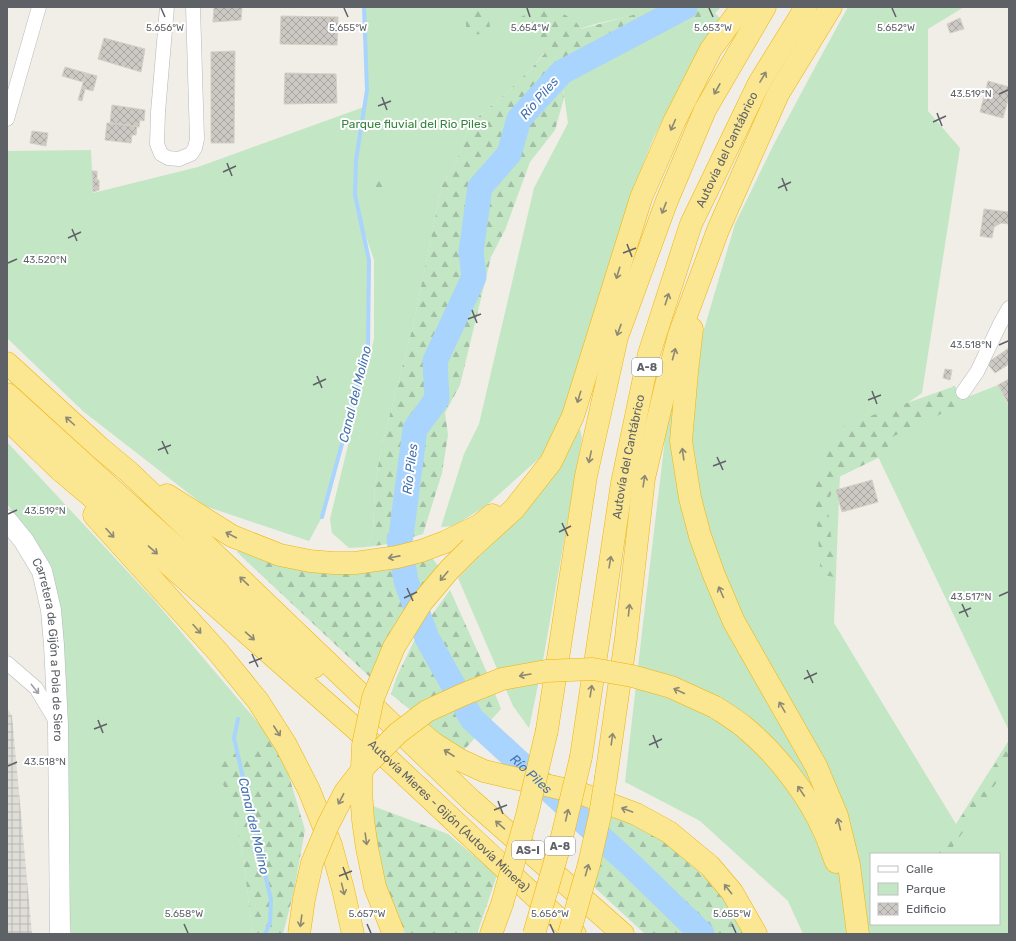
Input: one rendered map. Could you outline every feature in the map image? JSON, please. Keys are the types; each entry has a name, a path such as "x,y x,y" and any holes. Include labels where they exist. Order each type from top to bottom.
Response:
{"highway":[{"path":"394,934 375,887 363,820 363,745 373,698 394,648 422,602 449,570 514,509 551,462 573,416 641,198 674,122 711,49 742,7"},
{"path":"491,934 502,904 527,815 547,730 586,476 617,337 666,203 705,110 765,7"},
{"name":"Autovía del Cantábrico","path":"534,934 561,841 581,757 622,483 650,354 691,224 759,83 806,7"},
{"path":"570,931 589,864 600,815 626,638 644,478 679,335 718,230 778,94 831,7"},
{"path":"718,230 692,326 687,372 681,441 690,498 700,536 714,576 734,622 816,766 837,816 849,865 858,934"},
{"path":"7,363 99,447 129,472 263,613 357,730"},
{"path":"7,394 263,613 433,742 460,760 484,770 577,792 636,814 669,832 710,866 732,892 756,934"},
{"path":"7,419 60,470 357,730"},
{"path":"129,472 232,536 280,555 318,562 355,563 397,557 421,550 445,542 480,525 503,507 551,462"},
{"path":"60,470 90,510 218,652 258,701 278,732 309,790 331,845 343,889 352,934"},
{"name":"AS-I","path":"263,613 435,764 472,800 623,934"},
{"path":"300,934 304,899 312,863 328,825 345,792 366,765 398,733 427,711 502,679 546,671 593,669 632,676 671,687 715,707 742,725 765,746 788,773 811,806 825,833 835,861 846,904 851,934"},
{"name":"Autovía Mieres - Gijón (Autovía Minera)","path":"357,730 570,931"}],"street":[{"path":"7,119 39,7"},
{"path":"167,7 158,112 157,144 161,154 168,158 179,159 191,154 195,148 196,140 193,7"},
{"path":"963,392 977,372 1009,308"},
{"name":"Carretera de Gijón a Pola de Siero","path":"7,520 24,541 42,571 51,610 58,725 60,934"},
{"path":"7,663 36,688 58,725"}],"shaded area":[{"path":"7,708 12,716 32,934 7,934"}],"green space":[{"name":"Parque fluvial del Rio Piles","path":"364,7 644,7 634,15 595,24 570,32 549,47 531,69 504,95 470,124 457,160 442,185 413,326 382,445 375,483 373,533 367,547 349,548 332,533 330,519 374,339 374,260 361,222 369,260 368,349 322,517 309,541 205,506 84,412 7,338 7,151 91,150 93,193 198,167 364,107 367,90"},
{"path":"466,7 485,7 490,32 475,34 466,31"},
{"path":"539,7 553,7 576,22 581,29 633,15 644,7 721,7 715,13 654,30 562,81 564,98 555,130 530,162 505,230 491,257 460,385 445,413 448,435 442,473 423,534 388,544 367,547 373,533 375,483 382,445 413,326 442,185 457,160 470,124 504,95 545,53 514,21"},
{"path":"848,7 964,7 928,29 928,111 960,148 922,393 841,449 834,623 956,824 1009,740 1009,934 803,934 788,901 700,821 625,782 668,414 705,326 735,224 774,144"},
{"path":"715,13 722,20 681,85 653,139 631,195 562,417 545,453 487,505 454,526 441,527 464,454 479,424 534,188 568,123 562,81 654,30"},
{"path":"372,170 386,177 395,179 381,191 374,188"},
{"path":"998,385 1009,407 1009,731 872,444 960,400"},
{"path":"955,386 962,404 894,436 884,455 839,477 827,503 836,577 821,575 814,489 832,439 845,425"},
{"path":"580,429 582,438 542,666 529,728 513,706 458,578 503,532 550,476"},
{"path":"7,442 154,600 271,738 235,821 242,851 253,934 71,934 36,542 7,504"},
{"path":"240,547 338,572 396,569 432,558 439,567 373,680 237,552"},
{"path":"450,590 485,668 501,709 464,750 443,737 391,694 397,676 416,637"},
{"path":"271,738 286,766 305,830 294,891 283,934 253,934 242,851 235,821 216,762"},
{"path":"1009,740 1009,771 1005,770 949,853 938,853"},
{"path":"370,805 448,834 497,875 477,934 405,934 395,915 378,867"},
{"path":"611,813 668,843 718,890 752,934 645,934 593,886"}],"building":[{"path":"214,7 242,7 241,20 213,22"},
{"path":"281,16 338,17 337,45 280,44"},
{"path":"960,18 964,29 950,33 947,24"},
{"path":"104,38 145,49 141,72 98,59"},
{"path":"235,51 234,143 211,143 211,52"},
{"path":"65,67 86,73 83,82 62,76"},
{"path":"86,73 97,76 93,91 85,89 82,101 78,100"},
{"path":"285,73 336,74 337,103 284,104"},
{"path":"988,81 1009,87 1009,96 1003,118 980,112"},
{"path":"112,105 145,110 144,121 140,120 139,127 110,123"},
{"path":"107,123 137,126 136,135 132,135 131,143 105,140"},
{"path":"32,131 48,133 46,146 30,143"},
{"path":"92,171 97,171 97,180 99,180 99,190 93,192"},
{"path":"984,209 1009,212 1009,224 1001,223 994,227 992,238 980,236"},
{"path":"1009,348 1009,364 995,373 987,363"},
{"path":"945,369 952,370 950,380 943,378"},
{"path":"1009,379 1009,405 998,385"},
{"path":"872,480 878,502 842,512 836,490"}],"waterway":[{"name":"Canal del Molino","path":"322,517 368,349 369,260 355,195 356,160 367,90 364,7"},
{"name":"Río Piles","path":"685,7 562,72 519,119 509,154 480,187 471,252 474,277 435,361 437,399 415,429 401,536 399,540 406,581 427,638 472,719 632,866 702,934"},
{"name":"Canal del Molino","path":"238,719 234,738 271,900 270,923 265,934"}]}
